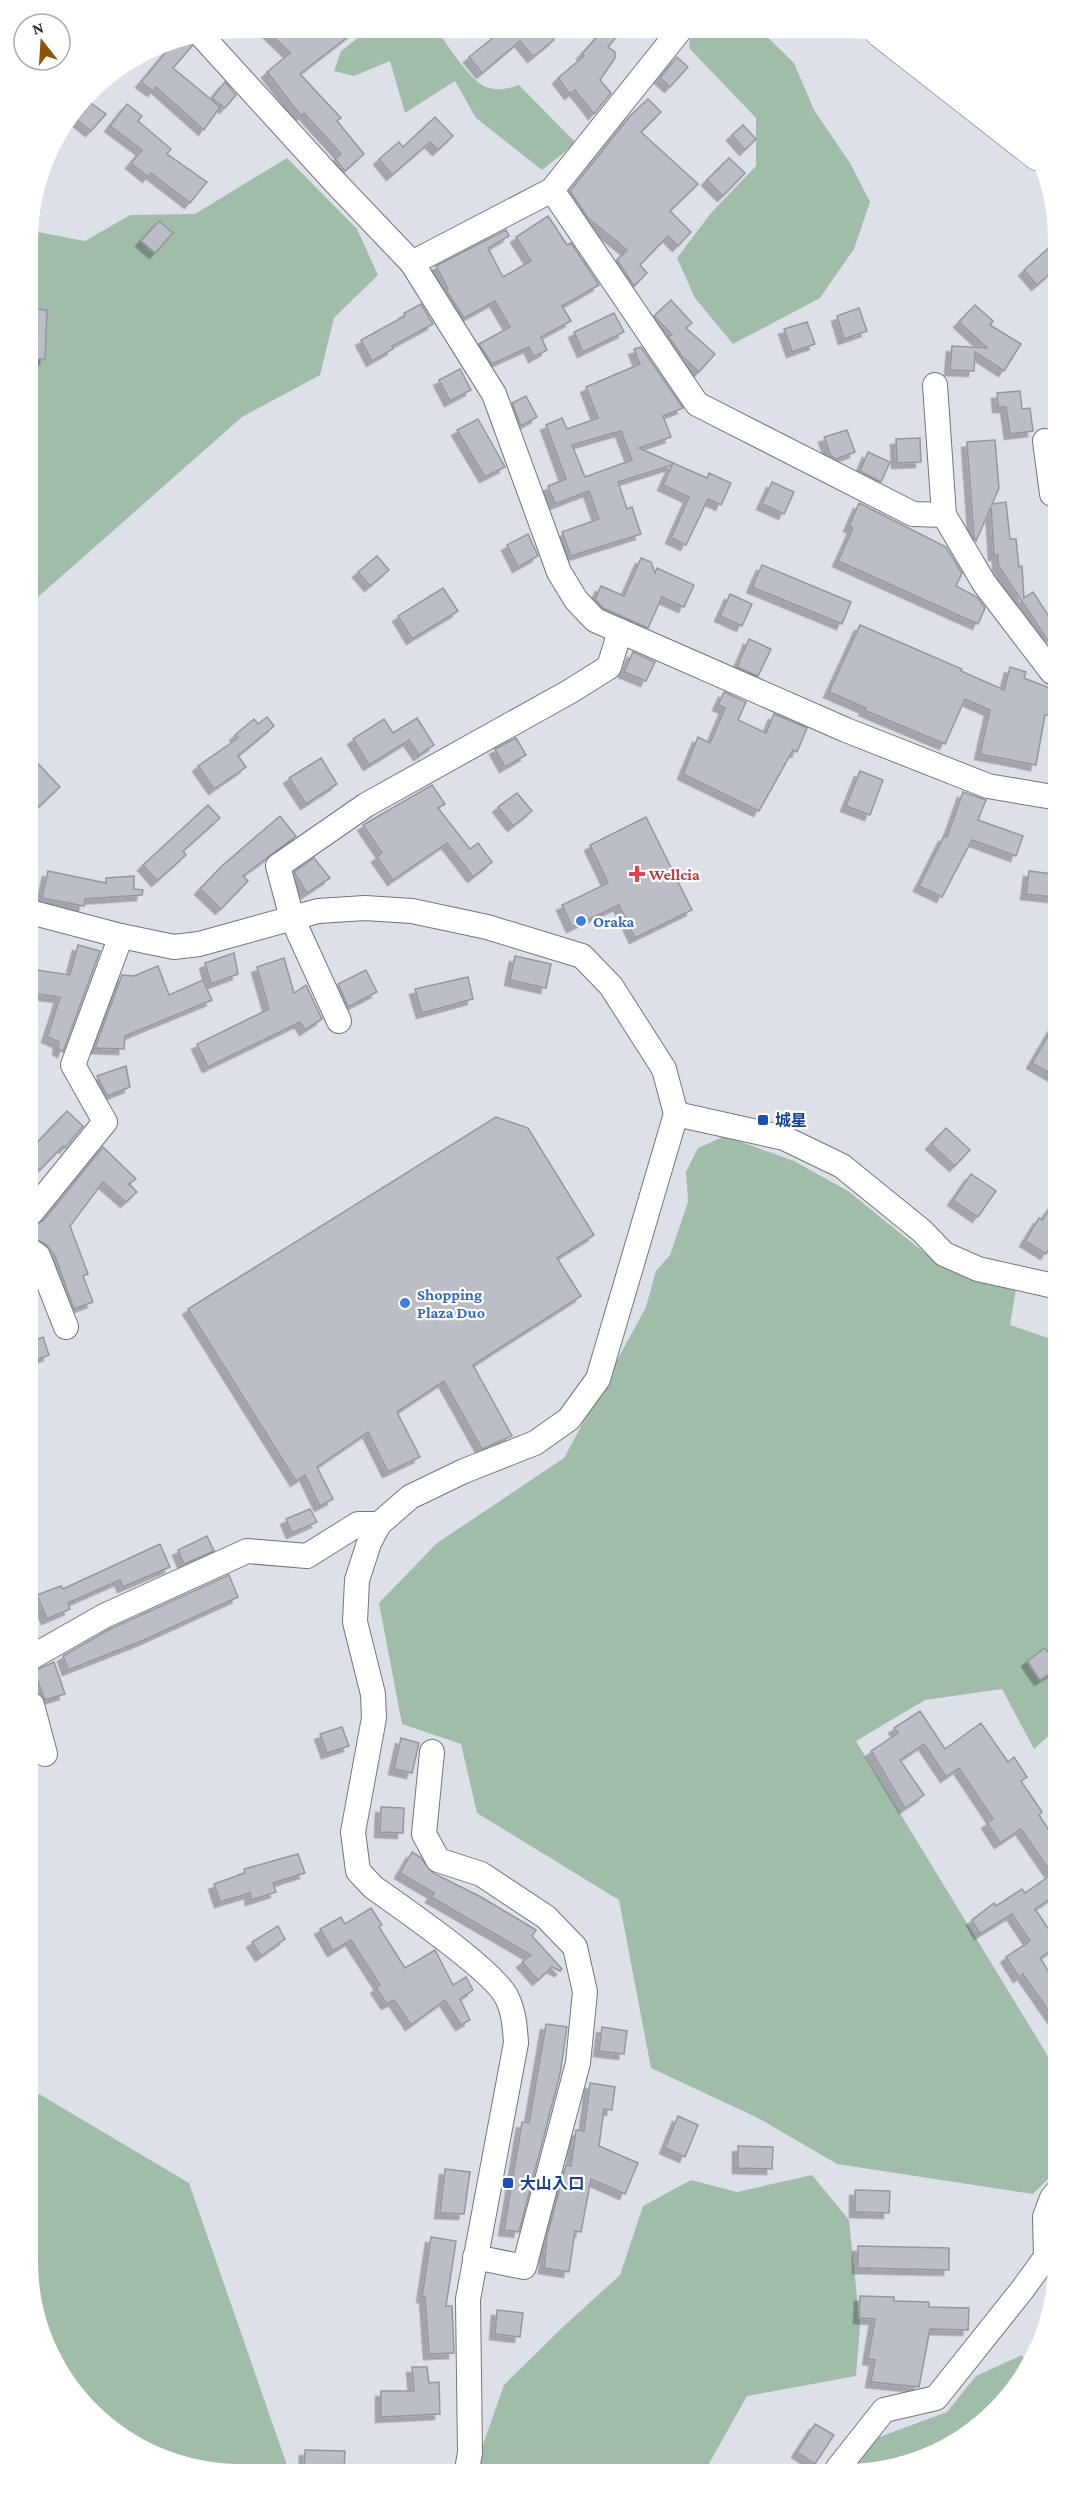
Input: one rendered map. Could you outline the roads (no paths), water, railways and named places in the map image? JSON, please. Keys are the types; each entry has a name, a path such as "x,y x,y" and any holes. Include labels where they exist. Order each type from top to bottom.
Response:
{"highway":[{"path":"905,47 985,98 1012,127"}],"street":[{"path":"412,262 552,190 674,38"},
{"path":"207,40 332,179 412,262 494,394 559,572 576,600 595,620 846,730 988,786 1048,796"},
{"path":"552,190 697,404 913,514 944,515"},
{"path":"935,385 944,515 984,583 1048,666"},
{"path":"1045,441 1048,463"},
{"path":"339,1021 292,918 278,866 366,805 569,692 609,667 620,631"},
{"path":"38,914 174,947 199,944 318,911 365,908 412,911 487,927 582,956 611,986 664,1069 675,1114 598,1379 569,1419 536,1443 464,1471 410,1497 380,1524 369,1543 357,1580 355,1622 373,1694 374,1718 353,1832 358,1871 373,1887 488,1974 507,1996 515,2024 516,2043 468,2299 470,2452 468,2464"},
{"path":"38,1204 105,1122 73,1065 121,936"},
{"path":"675,1114 784,1138 842,1166 922,1231 944,1254 978,1269 1047,1285"},
{"path":"38,1256 66,1327"},
{"path":"38,1654 104,1616 247,1551 307,1556 358,1524 380,1524"},
{"path":"38,1728 45,1754"},
{"path":"432,1752 424,1834 438,1860 482,1875 546,1917 575,1947 585,1992 578,2063 524,2267 475,2257"},
{"path":"841,2464 884,2409 936,2398 1023,2290 1046,2257 1044,2217 1047,2210"}],"place":[{"name":"Wellcia","path":"637,874"},
{"name":"Oraka","path":"581,921"},
{"name":"城星","path":"763,1120"},
{"name":"Shopping Plaza Duo","path":"405,1303"},
{"name":"大山入口","path":"508,2183"}]}
